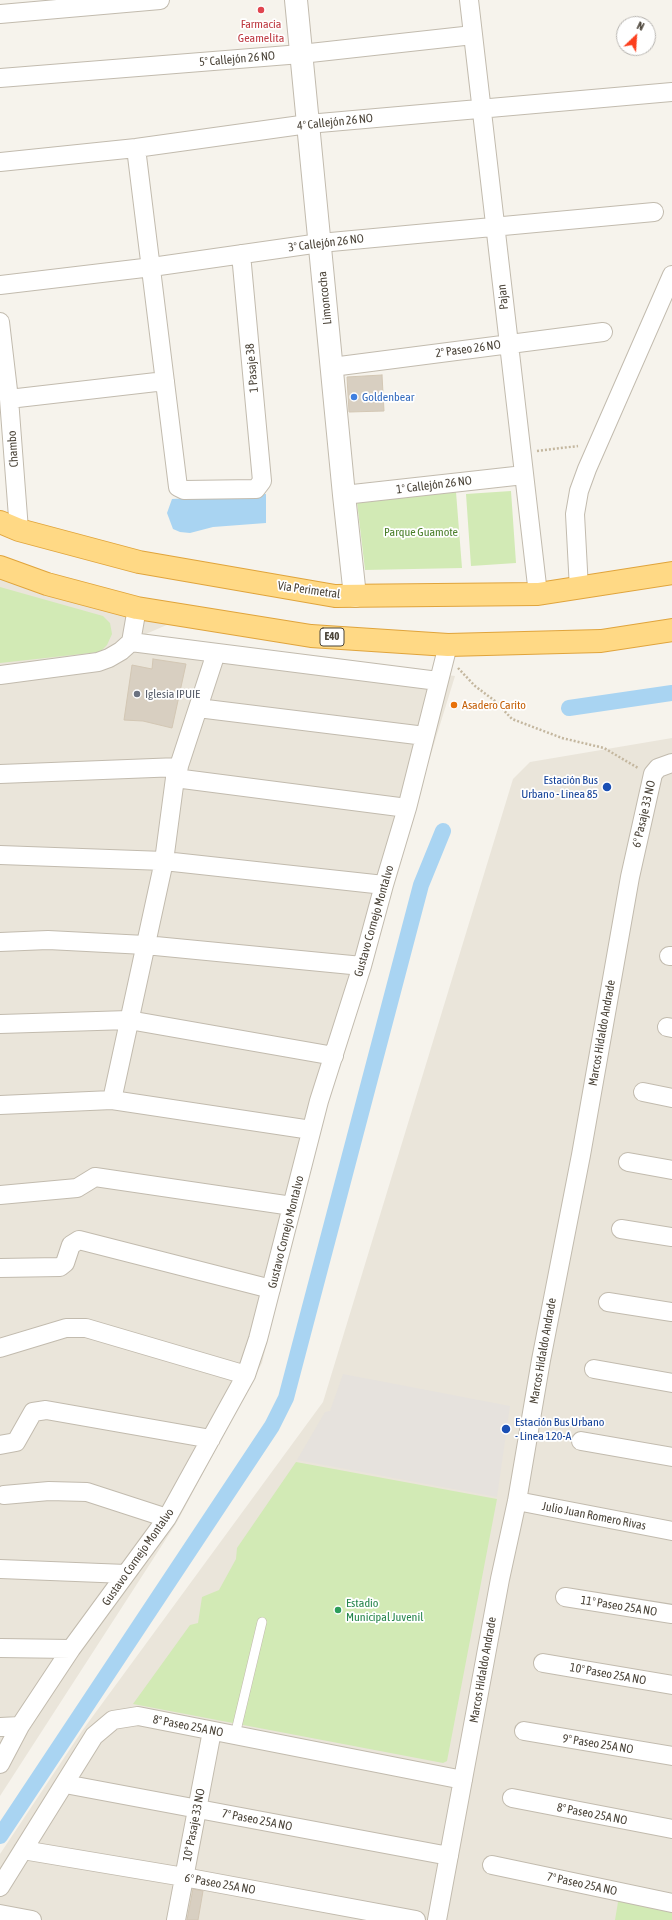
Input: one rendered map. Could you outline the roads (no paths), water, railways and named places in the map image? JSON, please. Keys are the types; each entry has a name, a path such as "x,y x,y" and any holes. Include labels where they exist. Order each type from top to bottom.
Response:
{"highway":[{"name":"Vía Perimetral","path":"9,526 139,562 335,596 538,594 579,589 672,573"},
{"name":"E40","path":"0,567 47,584 137,608 311,636 446,653 601,641 672,630"}],"street":[{"path":"0,14 160,0"},
{"name":"Limoncocha","path":"296,0 355,596"},
{"name":"Pajan","path":"470,0 538,594"},
{"name":"5º Callejón 26 NO","path":"0,78 301,54 473,35"},
{"name":"4º Callejón 26 NO","path":"0,162 136,148 308,124 672,92"},
{"path":"9,399 165,381 136,148"},
{"name":"3º Callejón 26 NO","path":"0,285 152,267 320,243 654,212"},
{"name":"1 Pasaje 38","path":"165,381 178,487 184,490 256,488 262,481 241,254"},
{"path":"579,589 574,514 579,491 590,462 672,275"},
{"name":"Chambo","path":"0,322 9,399 9,526"},
{"name":"2° Paseo 26 NO","path":"332,367 603,332"},
{"name":"1º Callejón 26 NO","path":"344,495 524,475"},
{"path":"0,675 98,662 121,651 131,642 137,608"},
{"path":"131,642 438,681"},
{"path":"112,1100 164,861 177,772 216,653"},
{"name":"Gustavo Cornejo Montalvo","path":"0,1764 20,1726 71,1649 167,1518 246,1374 258,1339 319,1101 362,966 407,808 446,653"},
{"path":"198,708 425,736"},
{"name":"6º Pasaje 33 NO","path":"630,877 653,774 658,768 672,763"},
{"path":"0,774 177,772 407,808"},
{"path":"0,855 164,861 384,885"},
{"name":"Marcos Hidaldo Andrade","path":"437,1920 500,1579 517,1501 540,1360 581,1155 630,877"},
{"path":"0,942 48,940 145,945 362,966"},
{"path":"0,1024 129,1020 334,1056"},
{"path":"643,1092 672,1098"},
{"path":"0,1105 112,1100 311,1130"},
{"path":"628,1162 672,1170"},
{"path":"0,1195 77,1188 95,1177 292,1206"},
{"path":"621,1229 672,1237"},
{"path":"0,1268 60,1267 65,1263 71,1245 79,1240 271,1289"},
{"path":"608,1302 672,1312"},
{"path":"0,1348 60,1329 86,1328 246,1374"},
{"path":"594,1368 672,1383"},
{"path":"0,1445 16,1442 33,1412 46,1410 211,1439"},
{"path":"581,1441 672,1456"},
{"path":"4,1495 48,1491 87,1492 167,1518"},
{"name":"Julio Juan Romero Rivas","path":"517,1501 672,1532"},
{"path":"0,1569 126,1574"},
{"name":"11º Paseo 25A NO","path":"565,1597 672,1614"},
{"path":"0,1648 71,1649"},
{"name":"10º Paseo 25A NO","path":"543,1663 672,1685"},
{"name":"8° Paseo 25A NO","path":"0,1887 94,1736 113,1720 138,1716 463,1780"},
{"path":"0,1727 20,1726"},
{"name":"10° Pasaje 33 NO","path":"176,1920 212,1731"},
{"name":"9º Paseo 25A NO","path":"524,1731 672,1756"},
{"name":"7º Paseo 25A NO","path":"65,1784 449,1856"},
{"name":"8º Paseo 25A NO","path":"512,1798 672,1829"},
{"name":"6º Paseo 25A NO","path":"23,1850 184,1877 416,1920"},
{"name":"7º Paseo 25A NO","path":"492,1865 672,1903"},
{"path":"0,1914 32,1920"}],"lane":[{"path":"235,1735 262,1622"}],"water":[{"path":"266,494 266,523 213,527 190,533 180,532 173,529 167,513 172,499"}],"waterway":[{"path":"569,708 672,693"},
{"path":"0,1836 272,1426 286,1398 421,885 443,831"}],"place":[{"name":"Farmacia Geamelita","path":"261,10"},
{"name":"Goldenbear","path":"354,397"},
{"name":"Iglesia IPUIE","path":"137,694"},
{"name":"Asadero Carito","path":"454,705"},
{"name":"Estación Bus Urbano - Linea 85","path":"607,787"},
{"name":"Estación Bus Urbano - Linea 120-A","path":"506,1429"},
{"name":"Estadio Municipal Juvenil","path":"338,1610"}],"park label":[{"name":"Parque Guamote","path":"421,532"}]}
